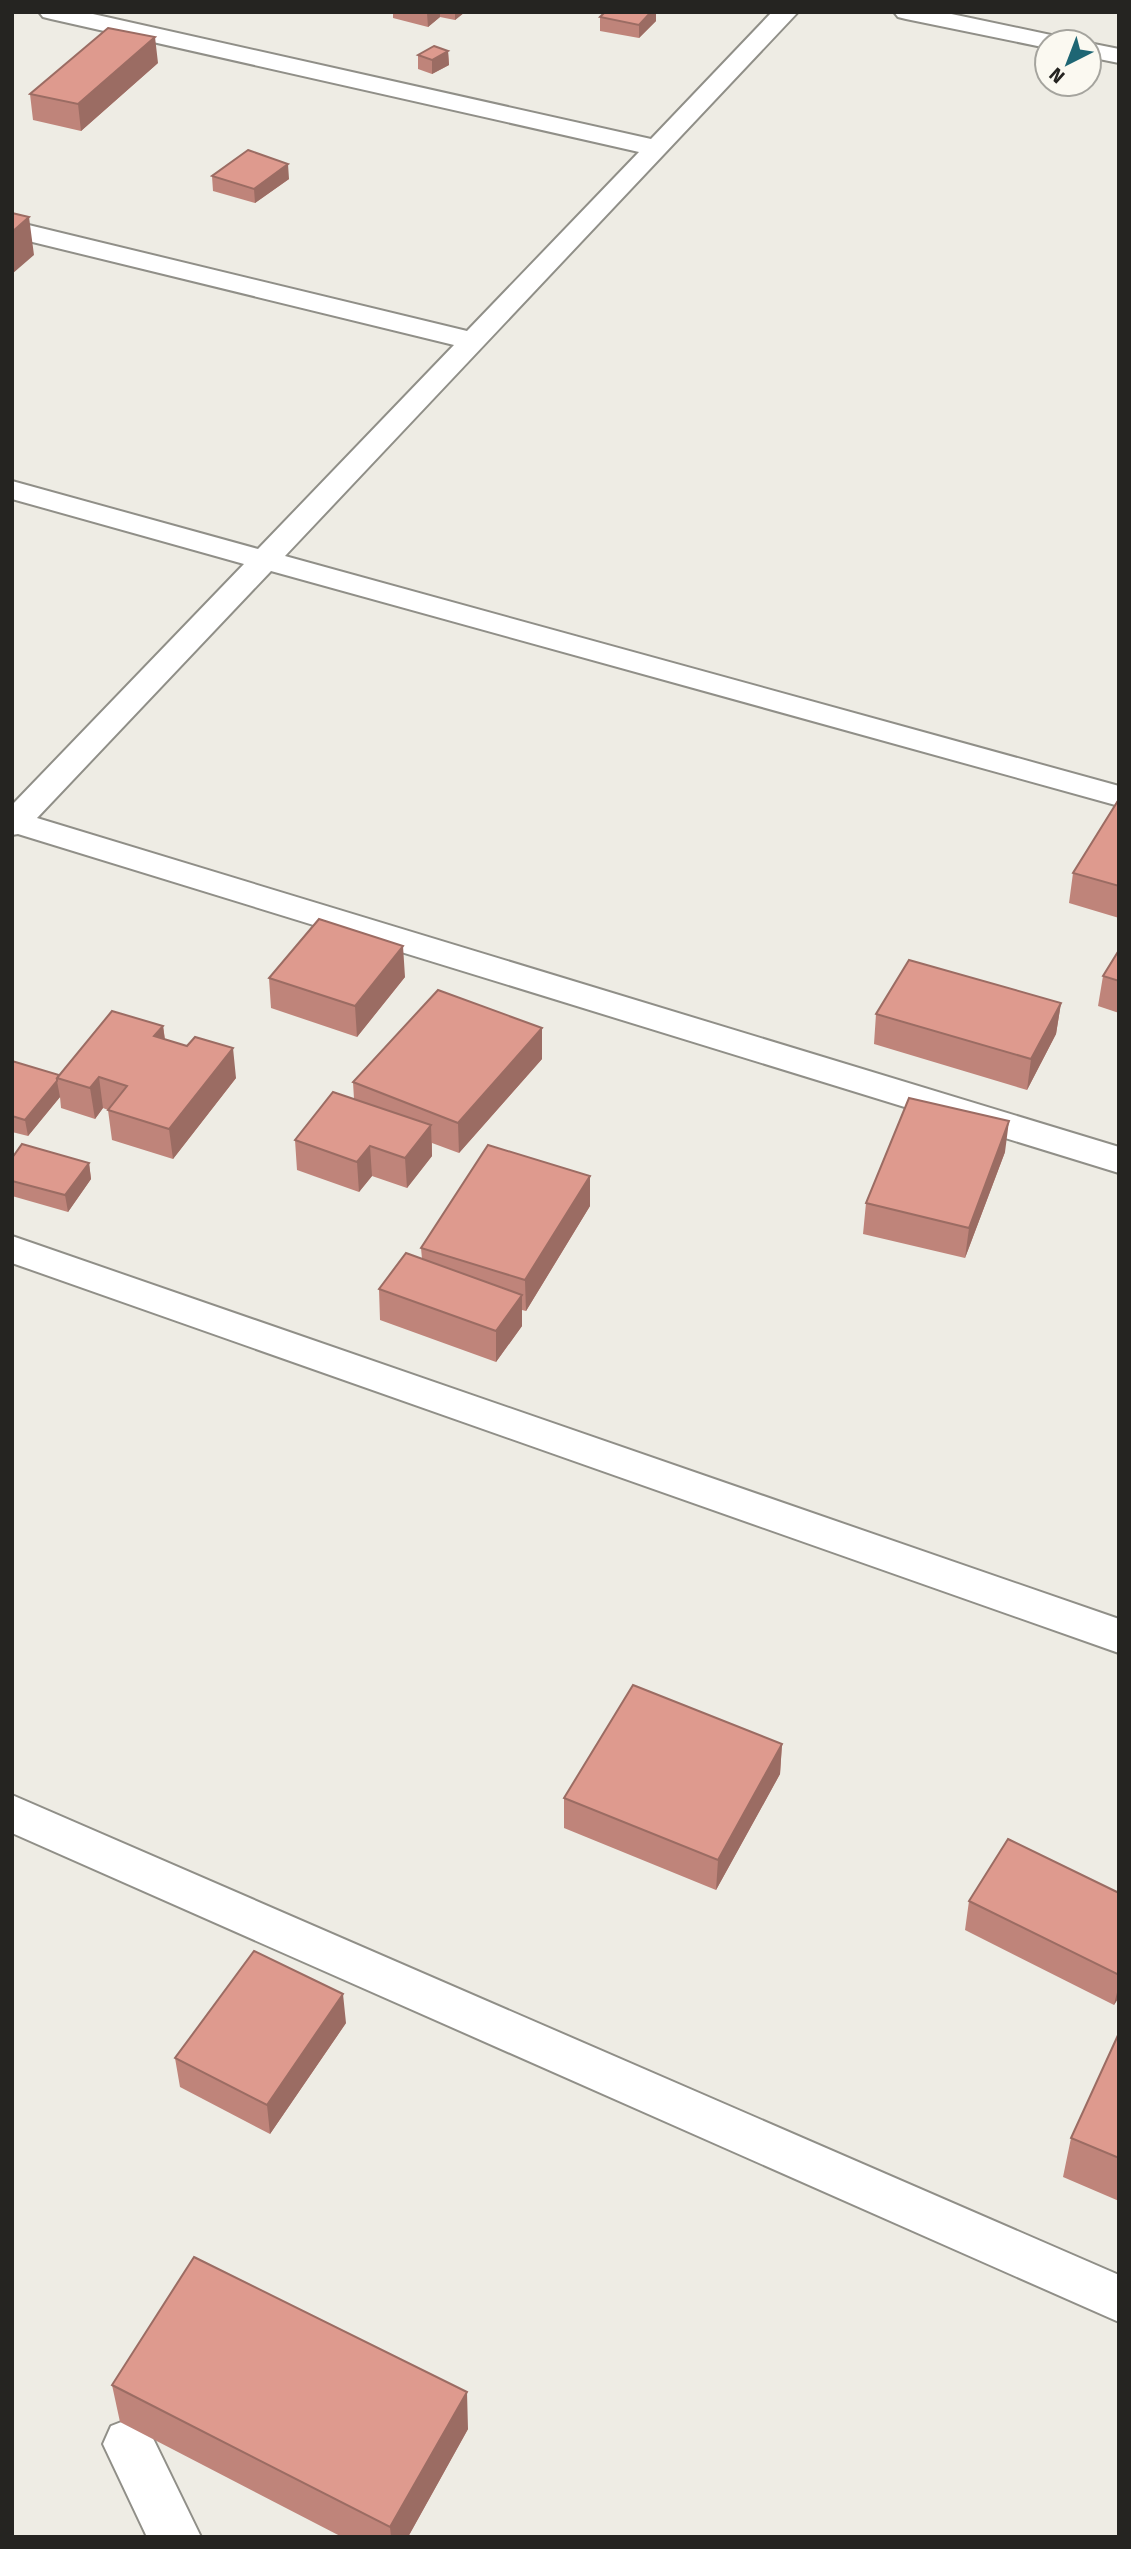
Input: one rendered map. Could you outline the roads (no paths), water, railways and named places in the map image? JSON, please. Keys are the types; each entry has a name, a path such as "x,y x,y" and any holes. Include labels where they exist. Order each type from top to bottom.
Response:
{"street":[{"path":"51,12 656,148"},
{"path":"786,12 13,823 1119,1160"},
{"path":"906,12 1033,38"},
{"path":"12,229 473,341"},
{"path":"12,490 1119,796"},
{"path":"12,1250 1119,1636"},
{"path":"12,1813 1119,2299"},
{"path":"129,2444 175,2537"}]}
